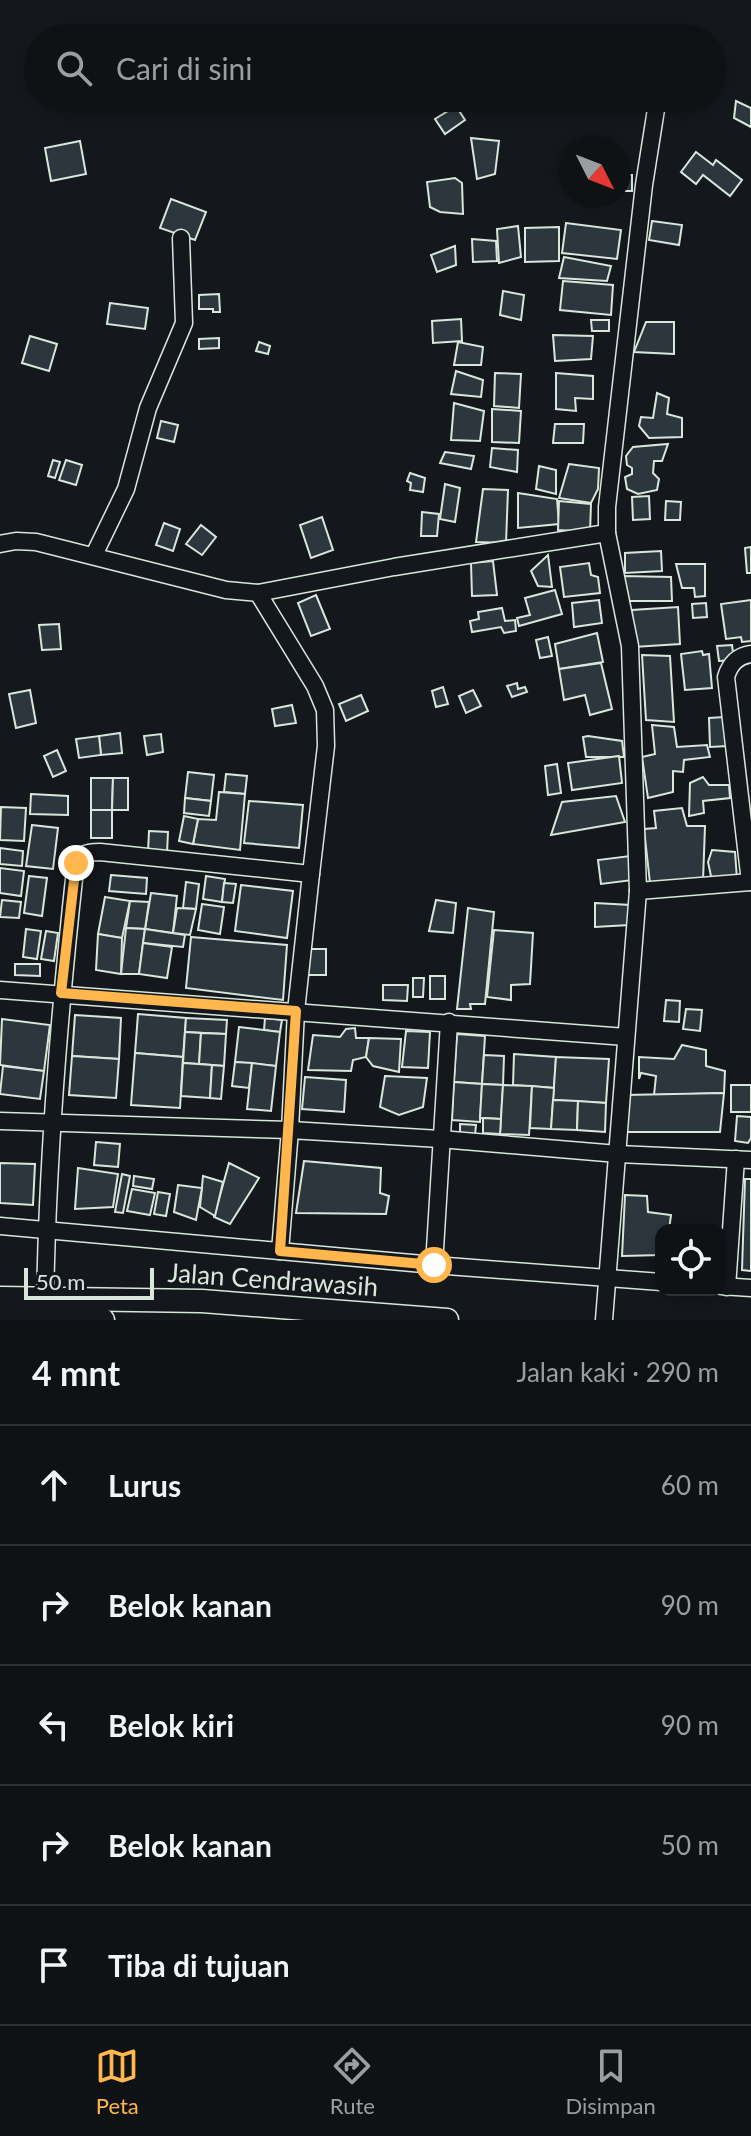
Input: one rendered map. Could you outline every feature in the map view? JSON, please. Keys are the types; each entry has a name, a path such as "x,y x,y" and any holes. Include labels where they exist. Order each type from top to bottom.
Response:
{"main road":[{"name":"Jalan Cendrawasih","path":"0,1298 103,1320"},
{"name":"Jalan Cendrawasih","path":"0,1317 45,1308 202,1301 447,1320"}],"street":[{"path":"604,1320 638,891 630,646 607,533 607,507 638,231 656,112"},
{"path":"94,555 126,489 148,408 184,323 181,238"},
{"path":"0,544 36,542 226,590 258,593 394,567 607,533"},
{"path":"258,593 315,686 325,710 326,746 296,1011 280,1251"},
{"path":"638,891 751,882 726,677 729,667 737,659 751,654"},
{"path":"45,1308 46,1230 61,993 75,870 82,854 100,852 311,874"},
{"path":"0,990 626,1037"},
{"path":"434,1265 449,1022"},
{"path":"0,1121 290,1130 743,1160 727,1266"},
{"path":"0,1226 655,1282"},
{"path":"727,1286 751,1288"}],"building":[{"path":"736,101 751,108 751,127 734,118"},
{"path":"446,112 460,112 465,120 445,134 435,119"},
{"path":"471,138 499,141 495,174 477,179"},
{"path":"80,141 86,174 51,181 45,148"},
{"path":"696,152 713,165 716,160 742,180 730,196 703,175 696,184 681,172"},
{"path":"455,178 462,183 463,214 440,212 430,207 427,182"},
{"path":"171,199 206,212 195,240 160,228"},
{"path":"652,221 682,225 679,245 649,240"},
{"path":"566,223 621,230 617,259 562,253"},
{"path":"518,226 521,257 499,263 497,229"},
{"path":"559,227 559,261 525,262 525,228"},
{"path":"472,239 496,241 497,261 473,262"},
{"path":"455,246 456,265 437,272 431,255"},
{"path":"564,257 611,266 607,281 559,278"},
{"path":"563,281 613,285 611,315 560,310"},
{"path":"503,291 524,295 521,320 500,315"},
{"path":"219,294 220,312 199,309 199,295"},
{"path":"110,303 148,308 145,329 107,324"},
{"path":"461,319 462,341 433,343 432,321"},
{"path":"591,320 609,320 609,331 592,331"},
{"path":"646,322 674,322 674,354 634,352"},
{"path":"553,335 593,336 591,359 555,361"},
{"path":"30,336 57,344 49,371 22,363"},
{"path":"219,338 219,348 199,349 199,339"},
{"path":"259,342 270,346 268,354 256,351"},
{"path":"458,342 483,347 481,365 454,365"},
{"path":"456,371 483,380 481,397 451,394"},
{"path":"495,373 521,374 519,408 494,406"},
{"path":"556,373 593,376 593,399 575,398 576,411 556,409"},
{"path":"657,393 669,398 667,414 682,418 682,437 649,438 639,426 641,417 653,418"},
{"path":"454,403 484,411 480,441 451,440"},
{"path":"492,409 521,411 519,443 492,442"},
{"path":"161,421 178,425 174,442 157,438"},
{"path":"555,424 584,424 583,443 553,443"},
{"path":"668,444 662,461 654,461 653,473 659,479 657,490 638,494 627,489 625,477 632,474 632,468 627,465 626,456 633,447"},
{"path":"492,448 518,450 517,472 490,467"},
{"path":"445,452 474,456 471,469 440,463"},
{"path":"53,460 60,462 55,478 48,476"},
{"path":"66,460 82,465 76,485 59,480"},
{"path":"569,464 599,468 598,489 591,503 559,498"},
{"path":"539,466 556,470 556,494 536,489"},
{"path":"410,473 425,478 423,492 410,490 411,483 407,481"},
{"path":"445,484 460,488 455,522 440,519"},
{"path":"483,489 508,490 506,543 476,542"},
{"path":"518,493 557,499 559,524 518,528"},
{"path":"649,496 650,519 633,520 632,497"},
{"path":"559,501 591,504 590,532 558,530"},
{"path":"666,501 681,502 680,520 665,520"},
{"path":"422,512 439,514 437,536 421,536"},
{"path":"322,517 333,550 311,558 300,525"},
{"path":"164,523 180,529 173,551 156,545"},
{"path":"201,525 216,537 202,555 186,544"},
{"path":"751,547 751,573 747,573 745,548"},
{"path":"661,551 662,571 625,573 625,553"},
{"path":"548,555 552,587 538,586 531,571"},
{"path":"493,561 497,595 472,596 471,563"},
{"path":"589,563 591,575 598,577 600,593 564,597 560,567"},
{"path":"676,564 705,564 705,596 695,597 694,588 682,588"},
{"path":"622,576 671,577 672,601 626,601"},
{"path":"555,590 562,614 519,626 517,618 530,615 525,598"},
{"path":"316,595 330,629 311,636 298,603"},
{"path":"599,600 602,623 574,627 572,603"},
{"path":"751,600 751,641 742,642 741,637 726,639 721,604"},
{"path":"706,603 707,617 693,618 692,604"},
{"path":"678,607 680,644 634,647 632,610"},
{"path":"502,608 505,621 515,620 516,631 504,633 501,627 472,632 470,621 479,619 478,612"},
{"path":"59,624 61,649 42,650 39,625"},
{"path":"597,633 603,662 559,669 555,644"},
{"path":"548,637 552,656 540,658 536,640"},
{"path":"732,645 734,660 719,661 717,646"},
{"path":"702,651 703,655 709,654 712,688 685,690 681,654"},
{"path":"642,655 670,656 674,722 646,720"},
{"path":"601,663 612,709 590,715 585,695 564,700 559,669"},
{"path":"517,683 518,689 525,687 527,692 512,697 507,686"},
{"path":"443,687 448,704 436,707 432,691"},
{"path":"30,690 36,723 16,728 9,694"},
{"path":"473,690 481,706 466,713 459,696"},
{"path":"361,695 368,711 346,721 339,704"},
{"path":"292,705 296,723 275,726 272,709"},
{"path":"724,717 727,746 710,747 709,718"},
{"path":"652,725 674,727 677,747 707,745 710,757 684,760 683,772 673,771 673,792 648,798 642,757 655,754"},
{"path":"120,733 122,753 101,755 99,736"},
{"path":"161,734 163,752 147,755 144,736"},
{"path":"99,736 101,755 79,758 76,739"},
{"path":"583,737 622,741 624,757 586,757"},
{"path":"57,750 66,771 53,777 44,756"},
{"path":"619,756 622,783 572,790 568,763"},
{"path":"557,764 561,793 548,795 545,766"},
{"path":"188,772 214,775 211,801 185,798"},
{"path":"226,774 247,776 245,794 224,792"},
{"path":"703,777 709,785 729,785 730,798 703,801 704,813 689,816 690,783"},
{"path":"91,778 113,778 112,810 91,810"},
{"path":"113,778 128,778 128,810 112,810"},
{"path":"219,792 245,794 240,850 193,844 198,819 216,820"},
{"path":"31,794 68,796 68,815 30,814"},
{"path":"616,796 625,822 551,835 562,802"},
{"path":"185,798 211,801 209,816 184,813"},
{"path":"249,801 303,805 299,848 244,843"},
{"path":"1,807 26,808 24,841 0,840"},
{"path":"682,808 687,826 705,826 703,881 650,883 644,829 656,828 654,811"},
{"path":"91,810 112,810 112,838 91,838"},
{"path":"184,816 198,819 193,844 179,841"},
{"path":"32,825 58,828 53,869 26,866"},
{"path":"149,831 168,832 167,853 148,852"},
{"path":"0,848 23,851 22,866 0,864"},
{"path":"712,850 735,852 737,879 712,881 708,862"},
{"path":"630,856 633,880 601,884 598,860"},
{"path":"0,868 24,871 21,896 0,893"},
{"path":"111,875 147,878 146,894 109,891"},
{"path":"29,876 47,878 42,916 24,913"},
{"path":"206,876 225,879 222,902 203,899"},
{"path":"186,882 199,884 196,909 183,908"},
{"path":"224,883 236,884 233,903 222,902"},
{"path":"241,885 293,891 287,938 235,931"},
{"path":"151,893 177,896 173,933 145,929"},
{"path":"105,897 130,901 122,938 98,934"},
{"path":"2,900 21,902 19,918 0,917"},
{"path":"436,900 456,903 453,933 429,931"},
{"path":"130,901 149,902 145,929 126,928"},
{"path":"595,903 631,905 629,925 595,927"},
{"path":"202,904 224,907 220,934 198,930"},
{"path":"177,908 196,909 190,935 173,933"},
{"path":"468,908 494,912 485,1004 470,1004 471,1009 457,1009"},
{"path":"126,928 145,929 139,974 121,974"},
{"path":"26,929 41,931 37,959 23,957"},
{"path":"145,929 185,935 183,947 143,943"},
{"path":"494,930 533,933 530,984 511,985 511,1000 487,997"},
{"path":"46,931 58,933 54,961 41,959"},
{"path":"98,934 122,938 121,974 96,970"},
{"path":"191,937 287,945 283,1000 186,988"},
{"path":"143,943 172,947 167,978 139,974"},
{"path":"306,949 326,949 326,975 305,975"},
{"path":"15,964 40,964 40,976 15,975"},
{"path":"430,976 445,976 445,999 430,999"},
{"path":"413,978 424,978 423,997 413,997"},
{"path":"383,985 408,985 407,1001 383,1000"},
{"path":"666,1000 680,1001 679,1022 664,1021"},
{"path":"686,1009 702,1010 700,1031 683,1029"},
{"path":"138,1014 186,1018 183,1057 135,1053"},
{"path":"75,1015 121,1018 119,1059 72,1056"},
{"path":"186,1018 227,1020 226,1034 185,1032"},
{"path":"265,1018 282,1020 280,1032 264,1030"},
{"path":"2,1019 50,1025 44,1071 0,1065"},
{"path":"239,1027 280,1032 276,1066 235,1062"},
{"path":"355,1028 356,1038 369,1038 366,1057 353,1060 351,1071 308,1070 313,1035 340,1037 346,1029"},
{"path":"406,1031 430,1032 428,1068 402,1067"},
{"path":"185,1032 201,1033 199,1064 183,1063"},
{"path":"201,1033 226,1034 224,1066 199,1064"},
{"path":"457,1034 485,1036 482,1084 454,1082"},
{"path":"369,1038 401,1039 399,1072 373,1066 366,1057"},
{"path":"682,1045 706,1050 706,1066 725,1071 724,1093 654,1095 656,1076 641,1073 639,1079 639,1057 674,1059"},
{"path":"135,1053 183,1057 180,1108 131,1105"},
{"path":"514,1054 556,1057 554,1088 513,1085"},
{"path":"484,1055 504,1056 503,1085 482,1084"},
{"path":"72,1056 119,1059 116,1098 69,1095"},
{"path":"556,1057 609,1059 606,1103 553,1100"},
{"path":"235,1062 252,1063 249,1088 232,1086"},
{"path":"183,1063 212,1065 210,1098 181,1096"},
{"path":"252,1063 276,1066 271,1111 247,1109"},
{"path":"212,1065 224,1066 221,1099 210,1098"},
{"path":"3,1066 44,1071 40,1099 0,1094"},
{"path":"385,1076 427,1078 423,1107 399,1115 380,1107"},
{"path":"305,1077 346,1080 344,1112 302,1109"},
{"path":"454,1082 482,1084 480,1122 452,1120"},
{"path":"482,1084 503,1085 501,1119 480,1118"},
{"path":"503,1085 532,1086 529,1135 500,1134"},
{"path":"731,1085 751,1085 751,1112 731,1112"},
{"path":"532,1086 554,1088 551,1129 530,1128"},
{"path":"724,1093 720,1132 625,1132 625,1095"},
{"path":"553,1100 578,1101 577,1130 551,1129"},
{"path":"578,1101 606,1103 605,1132 577,1130"},
{"path":"737,1116 751,1117 751,1138 748,1143 735,1141"},
{"path":"483,1118 501,1119 500,1134 483,1133"},
{"path":"460,1124 476,1125 475,1135 460,1134"},
{"path":"96,1142 120,1144 118,1167 94,1165"},
{"path":"304,1161 381,1168 380,1193 389,1196 386,1214 296,1213"},
{"path":"0,1163 35,1164 33,1205 0,1203"},
{"path":"229,1163 259,1178 230,1224 214,1217"},
{"path":"78,1168 118,1174 113,1207 75,1209"},
{"path":"122,1174 130,1176 123,1213 115,1212"},
{"path":"134,1176 154,1179 152,1189 133,1186"},
{"path":"203,1176 223,1182 215,1216 200,1207"},
{"path":"745,1179 751,1179 751,1271 742,1270"},
{"path":"178,1185 202,1188 196,1220 174,1212"},
{"path":"132,1189 155,1193 150,1215 127,1211"},
{"path":"158,1192 170,1194 166,1216 154,1214"},
{"path":"625,1195 647,1196 648,1212 671,1215 670,1224 655,1224 655,1255 622,1256"}],"route":[{"path":"76,863 61,993 296,1011 280,1251 434,1265"}]}
